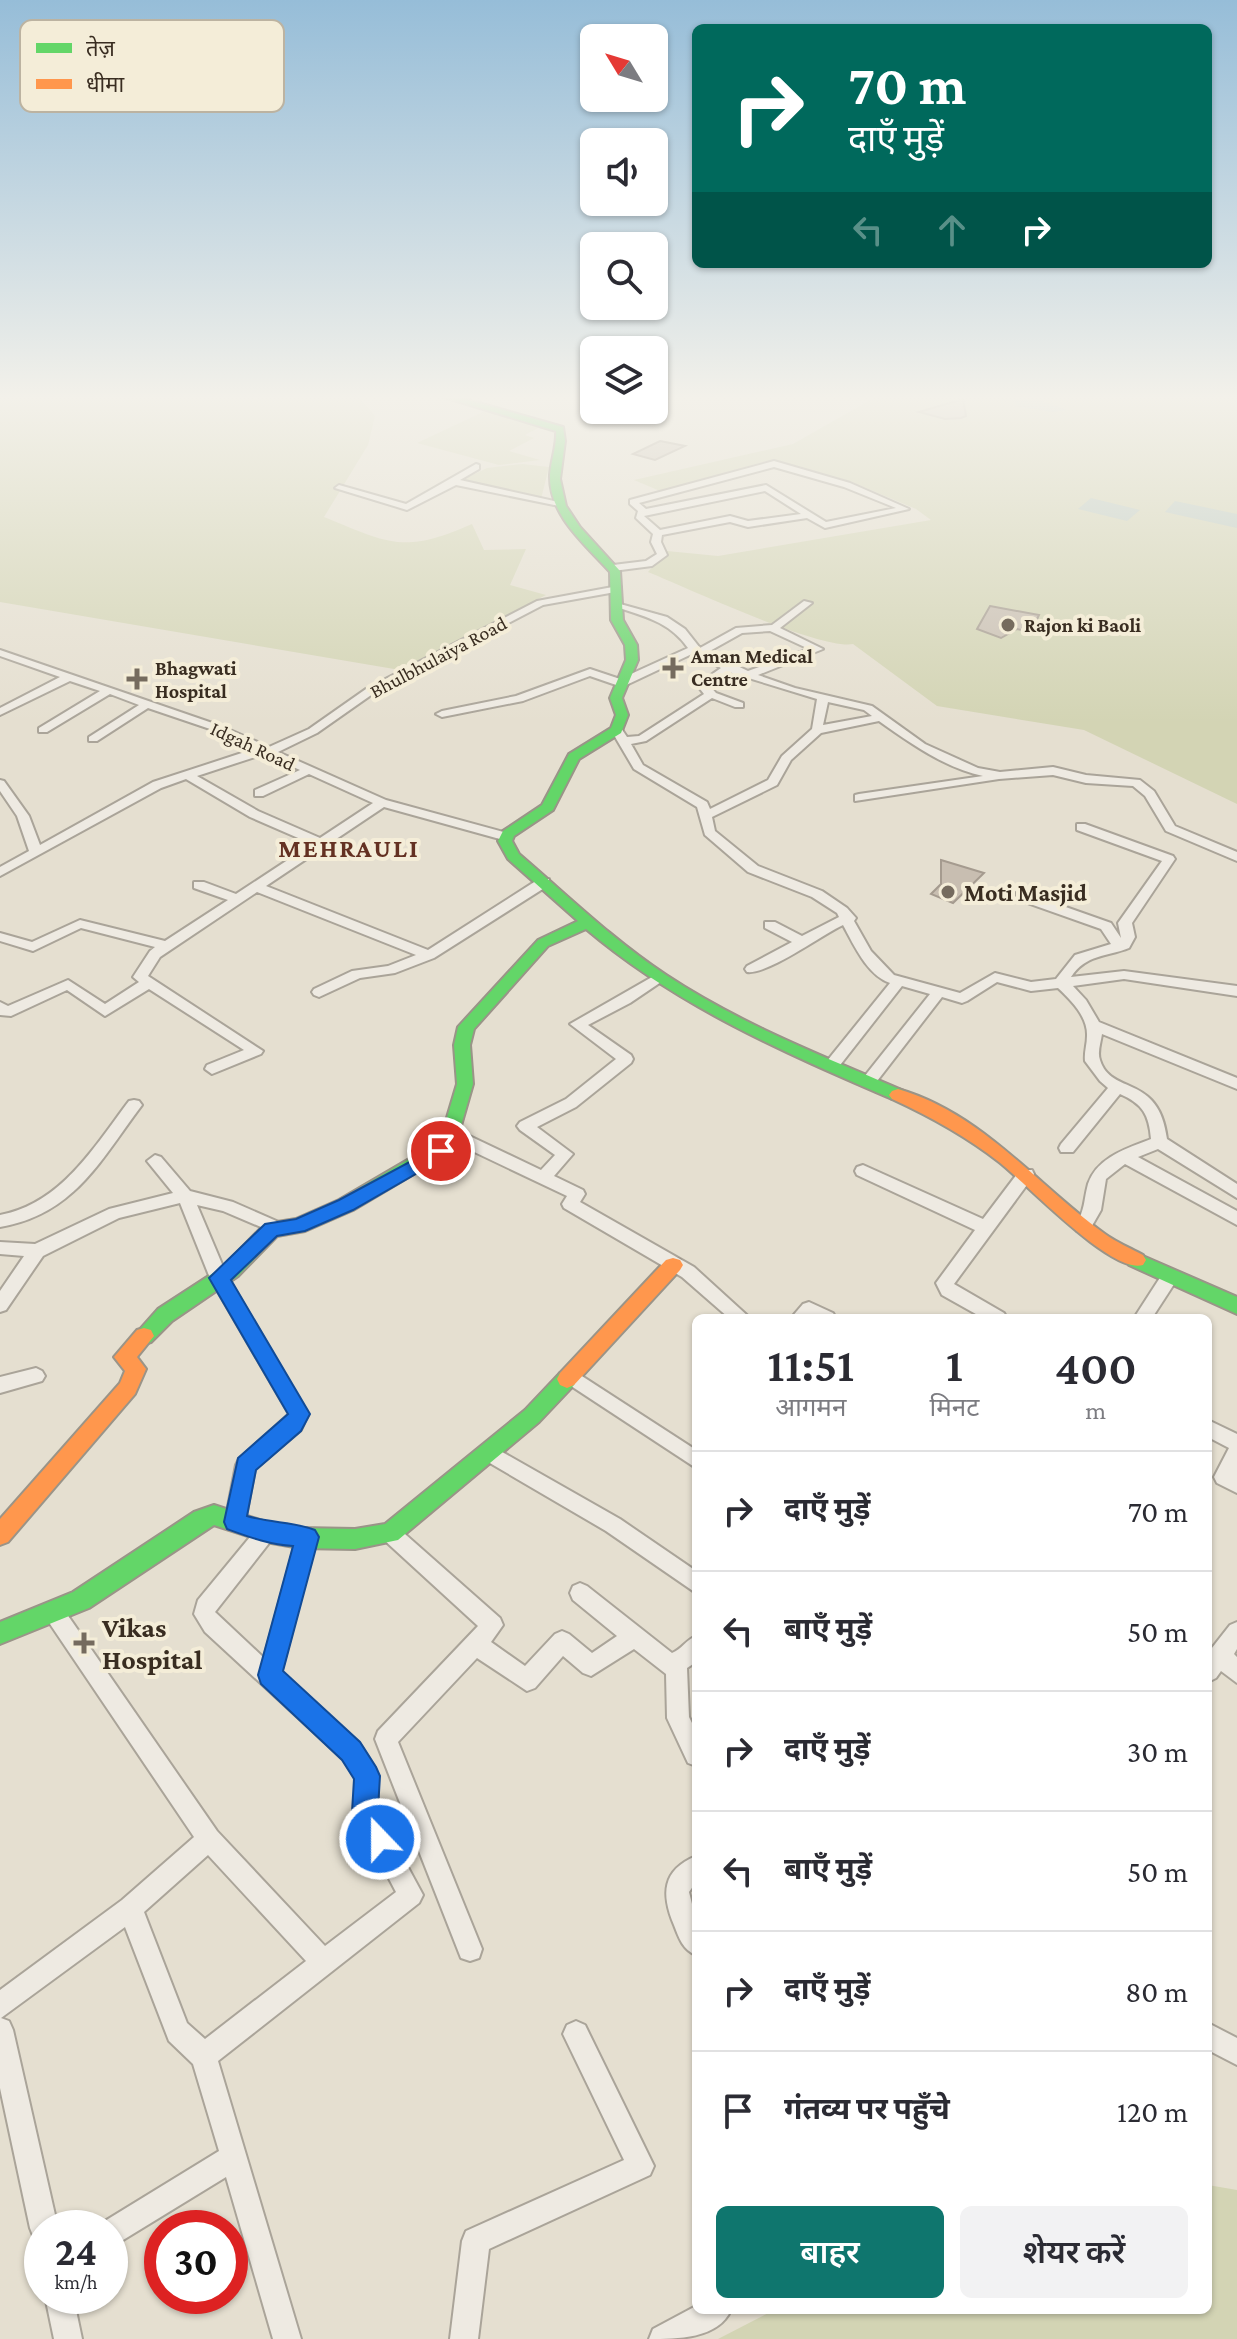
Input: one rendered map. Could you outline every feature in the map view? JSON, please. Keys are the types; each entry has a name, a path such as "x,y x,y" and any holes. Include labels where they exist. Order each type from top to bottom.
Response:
{"street":[{"path":"560,504 616,584 681,631 697,651 747,675 868,708 947,760 1000,776"},
{"path":"635,504 644,512"},
{"path":"683,504 644,512 639,516 658,533 730,519 748,524 809,515"},
{"path":"794,504 825,525 905,509 894,504"},
{"name":"Bhulbhulaiya Road","path":"0,872 128,800 186,774 266,751 313,731 370,691 540,603 616,584 657,561 663,553 656,542 658,533"},
{"path":"616,584 619,626 631,649 632,660 616,698 622,715 621,735 638,767 698,801 707,815 707,829 753,869 817,894 849,918 865,953 897,983 962,998 990,977 1031,987 1124,975 1233,992"},
{"path":"774,628 807,603"},
{"path":"442,714 519,699 587,673 623,682 740,630 774,628 818,649 747,675"},
{"name":"Idgah Road","path":"0,653 217,728 382,803 507,837"},
{"path":"728,668 702,684 710,694 739,705"},
{"path":"0,712 67,678"},
{"path":"43,730 106,692"},
{"path":"710,694 642,739 621,735 591,748 593,760 569,770 548,807 513,828 507,837 507,849 588,922 659,977 741,1025 869,1081 959,1126 1026,1174 1108,1246 1169,1278 1237,1306"},
{"path":"817,730 823,698"},
{"path":"93,739 147,704"},
{"path":"707,815 773,782 786,758 817,730 882,717"},
{"path":"259,793 307,771"},
{"path":"859,798 930,790 1041,771 1095,780 1130,781 1150,794 1170,828 1237,857"},
{"path":"186,774 254,814 323,844"},
{"path":"0,784 18,804 30,827 35,852"},
{"path":"212,1069 256,1051 140,977 155,954 166,946 382,803"},
{"path":"1061,983 1070,964 1082,955 1120,947 1127,942 1125,923 1169,861 1151,851 1081,827"},
{"path":"1151,851 1170,828"},
{"path":"319,992 357,974 390,970 429,955 544,882"},
{"path":"199,885 238,899"},
{"path":"256,887 429,955"},
{"path":"1021,896 1106,926 1120,947"},
{"path":"752,969 819,930 849,918"},
{"path":"0,1305 37,1251 115,1213 185,1196 227,1206 275,1227 298,1226 346,1205 441,1151 448,1145 465,1084 462,1045 466,1027 543,943 588,922"},
{"path":"0,937 33,947 80,924 166,946"},
{"path":"770,925 802,942"},
{"path":"543,1178 565,1154 525,1126 571,1103 626,1059 577,1024 625,1000 659,977"},
{"path":"0,1007 6,1013 68,984 105,1011 149,982"},
{"path":"832,1065 897,983"},
{"path":"1061,983 1072,993 1091,1024 1094,1034 1091,1059 1100,1073 1155,1109 1159,1142"},
{"path":"869,1081 938,993"},
{"path":"1091,1024 1237,1084"},
{"path":"1067,1148 1119,1085"},
{"path":"0,1221 18,1220 58,1196 134,1105"},
{"path":"451,1134 577,1194 570,1204 688,1272 736,1314"},
{"path":"1083,1227 1097,1204 1097,1181 1108,1168 1159,1142"},
{"path":"1159,1142 1237,1192"},
{"path":"1126,1157 1237,1219"},
{"path":"155,1161 185,1196 219,1278 299,1414 294,1424 246,1465 235,1522"},
{"path":"863,1171 985,1227"},
{"path":"991,1314 945,1286 1026,1174"},
{"path":"0,1535 82,1445 128,1388 136,1369 125,1359 125,1353 165,1315 219,1278 275,1227"},
{"path":"0,1248 37,1251"},
{"path":"0,1633 55,1614 119,1579 202,1519 214,1515 266,1532 307,1537 355,1539 390,1533 490,1453 571,1377 673,1265"},
{"path":"1146,1314 1169,1278"},
{"path":"0,1385 36,1376"},
{"path":"571,1377 692,1457"},
{"path":"1212,1430 1237,1443"},
{"path":"1237,1451 1224,1477 1237,1484"},
{"path":"490,1453 613,1525 692,1581"},
{"path":"204,2056 411,1895 365,1812 367,1776 351,1751 212,1625 204,1614 205,1607 266,1532"},
{"path":"390,1533 493,1625 386,1739 470,1949"},
{"path":"270,1675 307,1537"},
{"path":"580,1593 663,1662 676,1665"},
{"path":"55,1614 209,1839 324,1963"},
{"path":"1237,1632 1214,1664 1237,1672"},
{"path":"475,1644 527,1680 562,1641 591,1666 634,1637"},
{"path":"692,1650 676,1665 678,1718 692,1747"},
{"path":"0,2006 130,1908 209,1839"},
{"path":"692,1870 679,1887 676,1904 692,1937"},
{"path":"130,1908 178,2032 204,2056 287,2339"},
{"path":"0,2030 40,2210"},
{"path":"464,2339 476,2241 641,2166 576,2034"},
{"path":"128,2223 232,2158"},
{"path":"63,2314 68,2339"},
{"path":"663,2339 710,2314"}],"green space":[{"path":"0,504 332,504 324,517 365,534 397,542 429,539 472,524 484,550 526,549 510,585 546,595 400,670 0,602"},
{"path":"904,504 1237,504 1237,804 1084,730 937,706 853,644 813,638 784,628 648,572 667,551 718,556 931,520"},
{"path":"1212,2186 1237,2190 1237,2339 718,2339 766,2314 1212,2314"}],"shaded area":[{"path":"1084,504 1116,504 1140,510 1127,521 1078,509"},
{"path":"1172,504 1190,504 1237,514 1237,528 1165,512"}],"building":[{"name":"Rajon ki Baoli","path":"990,606 1039,615 1031,632 1017,629 1001,638 977,629"},
{"path":"941,860 984,873 953,903 931,894 941,884"}],"traffic: fast":[{"path":"560,504 576,530 615,571 617,620 631,645 632,660 616,698 622,715 617,730 574,757 548,807 508,834 505,841 513,856 586,921 663,980 719,1013 778,1042 898,1095"},
{"path":"144,1336 165,1315 231,1271 272,1229 298,1226 346,1205 448,1145 465,1084 462,1045 466,1027 543,943 588,922"},
{"path":"1136,1260 1237,1306"},
{"path":"0,1633 81,1600 202,1519 214,1515 266,1532 300,1538 355,1539 390,1533 532,1416 567,1379"}],"traffic: slow":[{"path":"898,1095 934,1111 1005,1157 1099,1240 1136,1260"},
{"path":"567,1379 673,1265"},
{"path":"0,1535 128,1388 136,1369 124,1357 144,1336"}],"place":[{"name":"Rajon ki Baoli","path":"1008,625"},
{"name":"Aman Medical Centre","path":"673,668"},
{"name":"Bhagwati Hospital","path":"137,679"},
{"name":"Moti Masjid","path":"948,892"},
{"name":"Vikas Hospital","path":"84,1643"}],"district":[{"name":"MEHRAULI","path":"349,848"}],"route":[{"path":"380,1839 365,1812 367,1776 351,1751 270,1675 307,1537 274,1535 235,1522 246,1465 294,1424 299,1414 219,1278 242,1262 275,1227 298,1226 346,1205 441,1151"}]}
